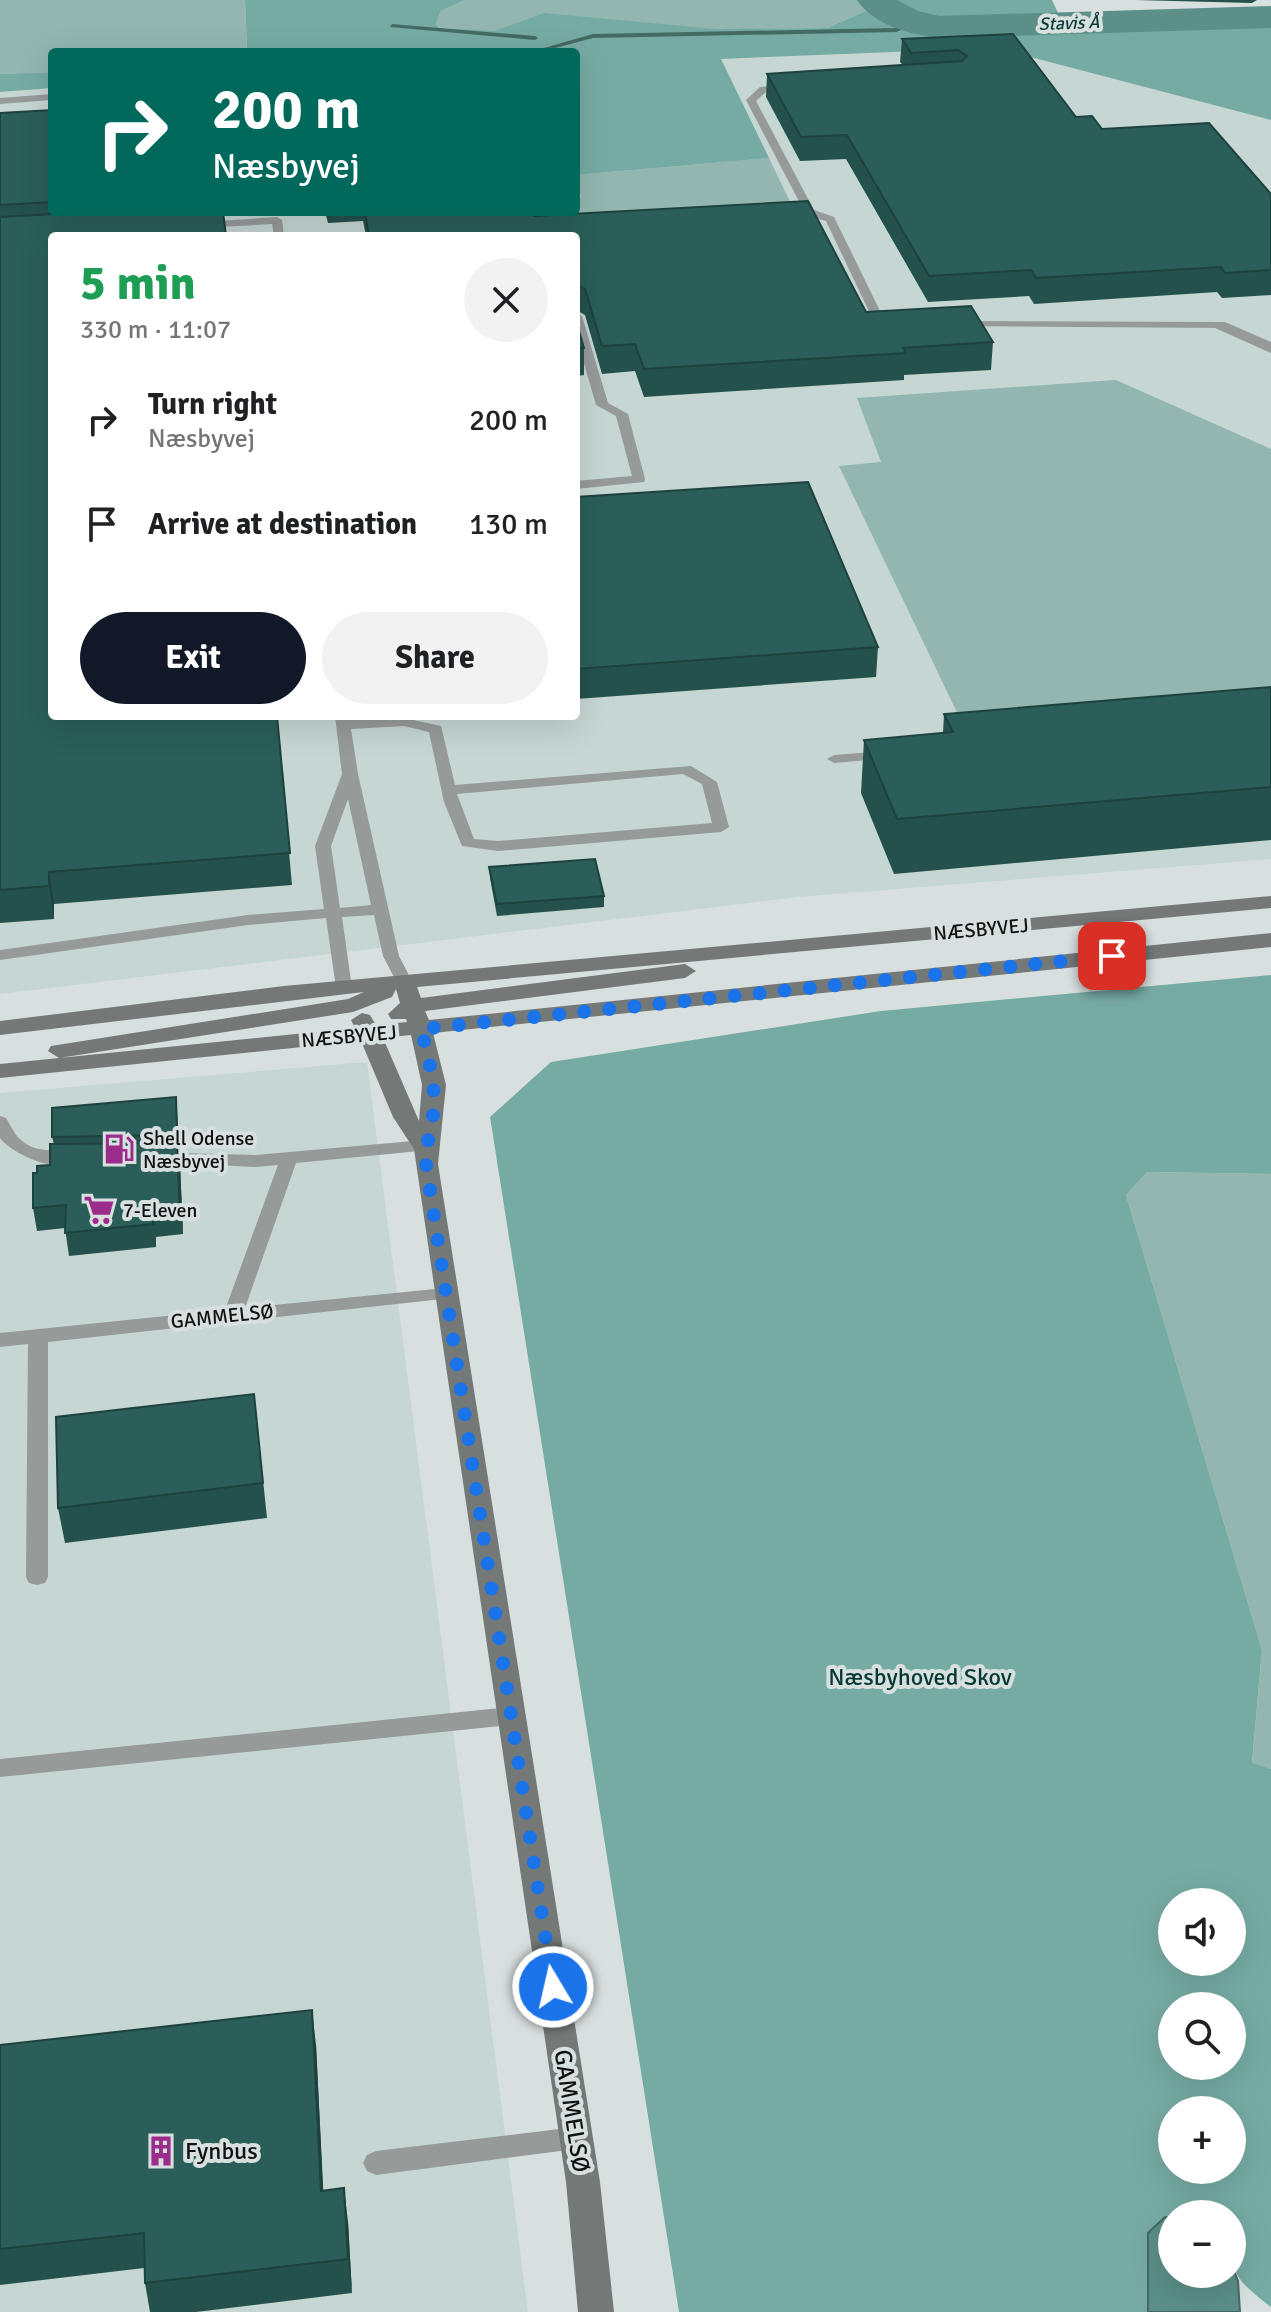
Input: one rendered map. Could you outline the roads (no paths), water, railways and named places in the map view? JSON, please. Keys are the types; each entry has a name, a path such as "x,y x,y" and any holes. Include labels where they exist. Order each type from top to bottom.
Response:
{"street":[{"path":"1220,325 1271,348"},
{"name":"NÆSBYVEJ","path":"348,997 405,983 1271,902"},
{"name":"NÆSBYVEJ","path":"0,1069 421,1029 1271,940"},
{"path":"370,1033 411,1006 635,980 841,942"},
{"name":"GAMMELSØ","path":"405,983 421,1029 434,1084 432,1123 424,1146 576,2138 596,2312"},
{"path":"0,1028 348,997"},
{"path":"0,1069 72,1048 348,997"},
{"name":"GAMMELSØ","path":"348,997 370,1033 405,1125 424,1146"}],"lane":[{"path":"793,87 763,89 751,100 810,212"},
{"path":"0,101 48,97"},
{"path":"779,214 810,212 830,219 881,324 912,324"},
{"path":"185,226 277,220 278,232"},
{"path":"551,231 565,225"},
{"path":"942,324 1220,325"},
{"path":"580,330 602,405 622,414 639,479 580,485"},
{"path":"405,983 391,956 350,774 342,720 404,722 436,729 449,790 457,823 468,843 498,846 721,827 709,782 686,769 449,790"},
{"path":"834,759 896,754"},
{"path":"348,997 323,846 350,774"},
{"path":"0,955 248,920 382,909"},
{"path":"0,1122 16,1145 35,1158 93,1157"},
{"path":"137,1157 196,1156 256,1161 424,1146"},
{"path":"233,1314 289,1158"},
{"name":"GAMMELSØ","path":"0,1340 445,1294"},
{"path":"37,1577 45,1435 38,1335"},
{"path":"0,1768 511,1716"},
{"path":"376,2163 576,2138"}],"waterway":[{"name":"Stavis Å","path":"875,0 905,19 939,27 1271,17"},
{"path":"548,48 593,36 896,30 913,24"},
{"path":"392,26 535,38"}],"place":[{"name":"Shell Odense Næsbyvej","path":"119,1149"},
{"name":"7-Eleven","path":"99,1210"},
{"name":"Fynbus","path":"161,2151"}],"park label":[{"name":"Næsbyhoved Skov","path":"920,1677"}]}
